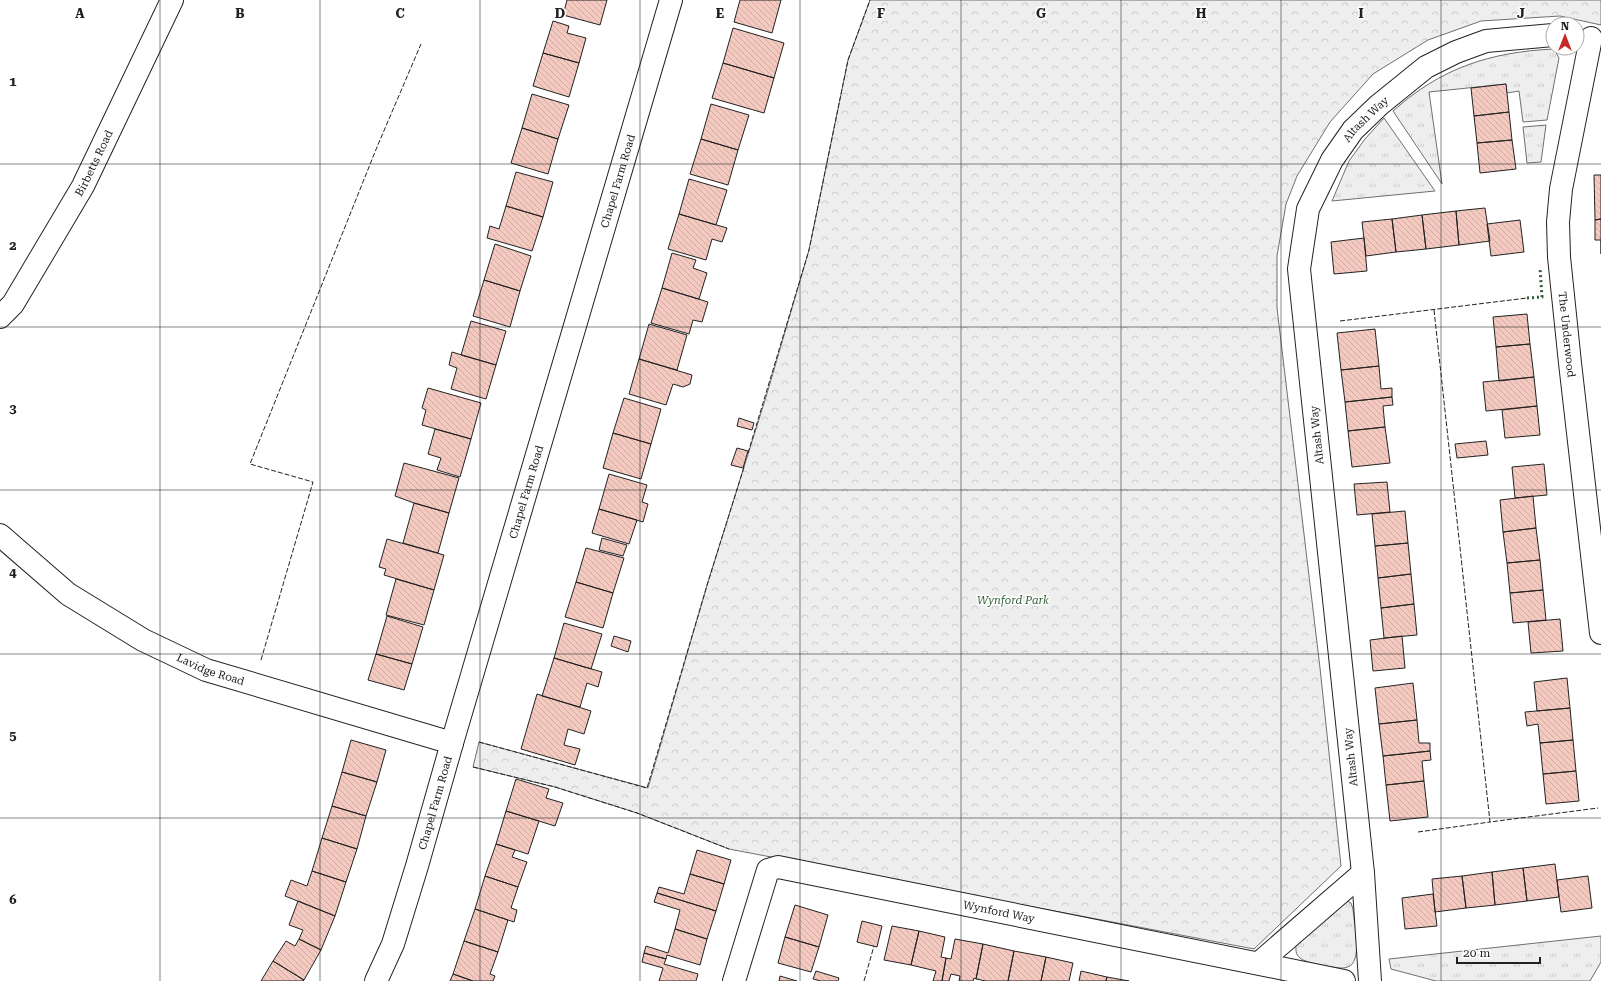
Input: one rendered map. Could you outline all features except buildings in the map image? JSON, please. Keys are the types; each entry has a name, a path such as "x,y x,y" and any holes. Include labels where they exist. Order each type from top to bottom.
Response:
{"street":[{"name":"Birbetts Road","path":"0,316 13,304 83,186 172,0"},
{"name":"Chapel Farm Road","path":"376,981 393,944 671,0"},
{"name":"Altash Way","path":"1370,981 1363,873 1299,269 1308,209 1332,160 1354,130 1379,105 1426,67 1456,52 1486,41 1545,36"},
{"name":"The Underwood","path":"1590,38 1561,189 1558,222 1570,363 1601,634"},
{"name":"Lavidge Road","path":"0,535 68,594 142,640 206,670 452,742"},
{"name":"Wynford Way","path":"734,981 768,870 778,867 1344,981"},
{"path":"1259,963 1363,873"}],"green space":[{"name":"Wynford Park","path":"870,0 1601,0 1601,25 1585,21 1585,16 1545,16 1481,21 1428,40 1373,74 1330,122 1297,176 1286,204 1277,256 1277,308 1320,668 1341,866 1254,949 729,849 637,813 555,787 473,767 479,742 648,788 708,582 766,397 809,250 848,60"},
{"path":"1545,50 1545,56 1558,56 1559,58 1547,120 1523,122 1519,91 1507,93 1506,84 1429,92 1442,184 1393,111 1411,96 1448,73 1488,59"},
{"path":"1384,118 1435,191 1332,201 1349,161 1365,139"},
{"path":"1546,125 1541,162 1527,163 1523,127"},
{"path":"1345,900 1351,903 1353,909 1357,943 1356,956 1352,964 1344,968 1333,967 1313,963 1300,958 1296,950 1296,944"},
{"path":"1601,936 1601,962 1590,981 1436,981 1391,969 1389,959"}],"hedge":[{"path":"1527,298 1542,297 1540,268"}],"fence":[{"path":"748,453 809,250 848,60 870,0"},
{"path":"261,660 313,482 250,464 377,147 421,44"},
{"path":"1340,321 1527,298"},
{"path":"1434,310 1490,822 1598,808"},
{"path":"479,742 647,788 744,467"},
{"path":"473,767 555,787 637,813 729,849"},
{"path":"1418,832 1490,822"},
{"path":"864,981 874,946"}]}
